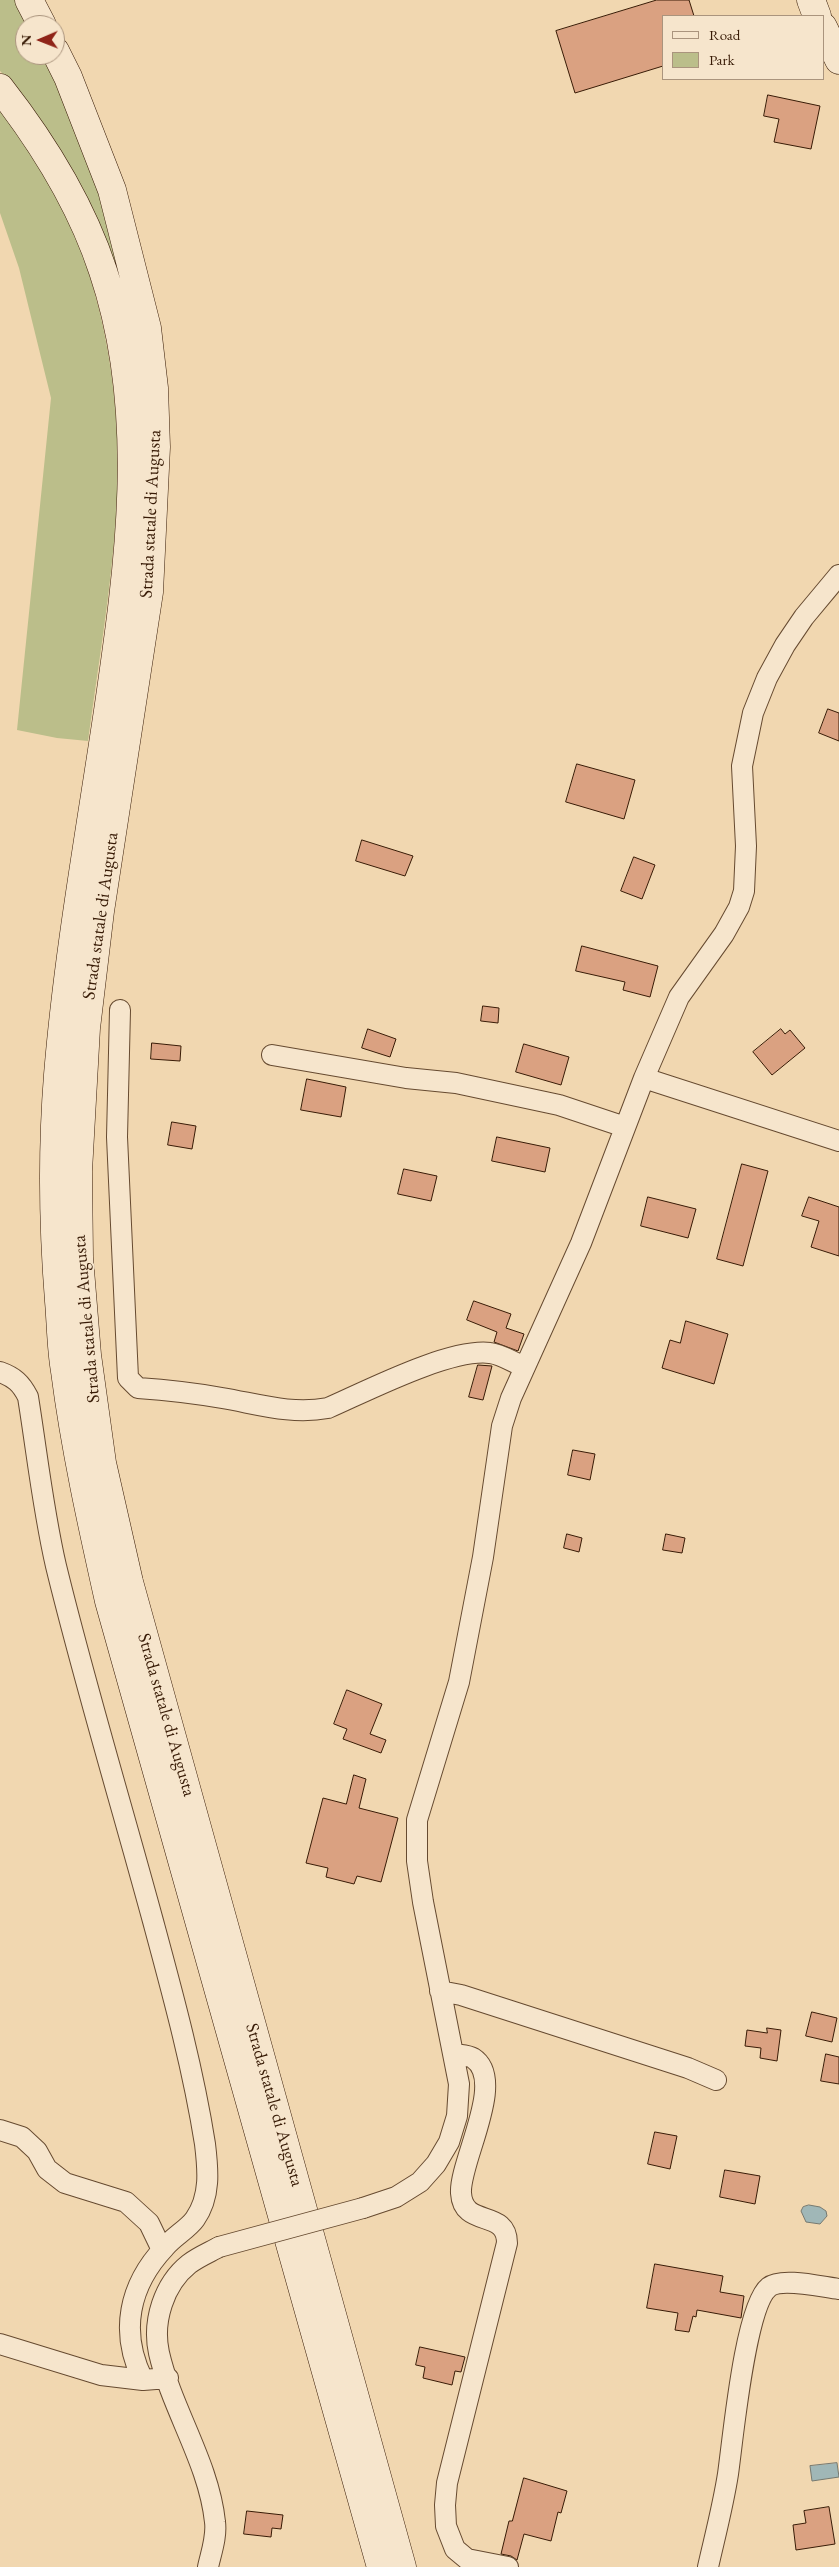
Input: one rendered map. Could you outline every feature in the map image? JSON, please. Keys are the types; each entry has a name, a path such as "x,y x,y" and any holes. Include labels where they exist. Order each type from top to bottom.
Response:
{"main road":[{"path":"29,0 37,15"},
{"path":"811,0 817,15"},
{"path":"824,29 839,60"},
{"name":"Strada statale di Augusta","path":"62,65 112,190 129,251 147,328 154,388 156,447 149,592 100,911 86,1028 78,1171 79,1258 87,1355 99,1444 129,1582 402,2567"},
{"name":"Strada statale di Augusta","path":"0,88 53,162 79,213 103,270 127,375 131,429 131,510 126,590 69,975 58,1077 53,1222 64,1368 86,1500 109,1601 381,2567"}],"street":[{"path":"208,2567 216,2523 199,2462 159,2352 157,2332 159,2314 165,2294 175,2278 190,2263 219,2247 363,2208 396,2197 420,2182 436,2164 449,2142 457,2108 458,2084 417,1861 417,1820 458,1682 483,1557 502,1426 525,1367 580,1243 644,1078 679,997 724,934 739,907 744,891 746,846 742,766 753,713 767,678 786,645 804,617 839,575"},
{"path":"120,1010 118,1137 128,1378 138,1388 184,1391 287,1411 308,1412 328,1408 441,1360 477,1352 492,1353 525,1367"},
{"path":"272,1055 406,1078 456,1083 559,1105 625,1127"},
{"path":"644,1078 839,1141"},
{"path":"0,1372 14,1378 22,1385 28,1396 56,1564 187,2047 204,2142 208,2182 202,2203 194,2220 176,2235 146,2269 137,2289 129,2330 134,2363 143,2380"},
{"path":"440,1991 461,1995 688,2068 716,2080"},
{"path":"454,2054 472,2057 479,2064 484,2082 484,2101 480,2118 463,2170 461,2192 463,2206 472,2215 501,2224 507,2233 507,2243 447,2482 446,2526 455,2549 467,2559 508,2567"},
{"path":"0,2130 22,2137 37,2151 47,2169 65,2183 126,2202 149,2223 162,2250"},
{"path":"708,2567 728,2475 739,2391 755,2311 762,2293 770,2286 782,2282 839,2289"},
{"path":"0,2344 101,2375 143,2380 168,2378"}],"green space":[{"path":"0,0 23,0 31,15 15,15 15,65 54,65 86,146 129,296 140,364 136,369 7,78 0,71"},
{"path":"0,108 43,171 56,193 73,230 88,269 99,309 108,350 114,392 118,475 114,544 88,741 57,738 17,730 51,398 19,268 0,213"}],"water":[{"path":"809,2205 820,2207 826,2211 827,2216 820,2224 806,2222 801,2211 803,2207"},
{"path":"837,2463 839,2477 812,2481 810,2466"}],"building":[{"path":"657,0 689,0 694,15 662,15 662,66 575,93 556,31"},
{"path":"768,95 820,106 811,149 774,142 779,119 764,116"},
{"path":"828,709 839,713 839,741 819,733"},
{"path":"577,764 635,780 624,819 566,802"},
{"path":"362,840 413,856 405,876 356,861"},
{"path":"634,857 655,865 642,899 621,891"},
{"path":"582,946 658,966 650,997 623,990 625,982 576,971"},
{"path":"483,1006 499,1008 498,1023 481,1021"},
{"path":"368,1029 396,1039 390,1057 362,1048"},
{"path":"781,1029 785,1034 790,1030 805,1048 772,1075 753,1052"},
{"path":"152,1043 181,1046 180,1061 151,1059"},
{"path":"524,1044 569,1057 561,1085 516,1072"},
{"path":"307,1079 346,1087 341,1117 301,1110"},
{"path":"172,1122 196,1126 192,1149 168,1145"},
{"path":"497,1137 550,1148 545,1172 492,1161"},
{"path":"742,1164 768,1171 743,1266 717,1259"},
{"path":"404,1169 437,1176 431,1201 398,1194"},
{"path":"648,1197 696,1209 688,1238 641,1226"},
{"path":"809,1197 839,1207 839,1256 811,1247 819,1221 802,1216"},
{"path":"474,1301 511,1314 506,1328 524,1334 518,1351 494,1342 497,1332 467,1320"},
{"path":"686,1321 728,1334 714,1384 662,1368 670,1340 680,1343"},
{"path":"478,1365 492,1366 483,1400 469,1397"},
{"path":"573,1450 595,1454 590,1480 568,1475"},
{"path":"567,1534 582,1538 579,1552 564,1548"},
{"path":"666,1534 685,1538 682,1553 663,1550"},
{"path":"347,1690 382,1704 370,1734 386,1740 381,1753 343,1739 347,1729 334,1724"},
{"path":"354,1775 366,1779 359,1808 398,1818 381,1882 357,1876 354,1884 326,1877 328,1868 306,1863 323,1798 346,1804"},
{"path":"812,2012 837,2018 832,2042 806,2036"},
{"path":"767,2028 781,2030 777,2061 760,2058 761,2048 745,2046 747,2030 767,2033"},
{"path":"826,2054 839,2057 839,2084 821,2081"},
{"path":"655,2132 677,2136 670,2169 648,2164"},
{"path":"725,2170 760,2176 755,2204 720,2197"},
{"path":"655,2264 723,2276 720,2292 744,2296 741,2318 697,2310 696,2317 693,2316 689,2332 675,2330 678,2313 647,2308"},
{"path":"420,2347 465,2357 461,2372 455,2371 452,2385 423,2378 425,2367 416,2365"},
{"path":"524,2478 567,2491 561,2513 558,2512 551,2541 524,2534 517,2560 511,2556 501,2554 509,2521 512,2521"},
{"path":"829,2507 835,2544 796,2550 793,2525 806,2523 804,2511"},
{"path":"247,2511 283,2515 281,2529 272,2528 271,2537 244,2534"}]}
